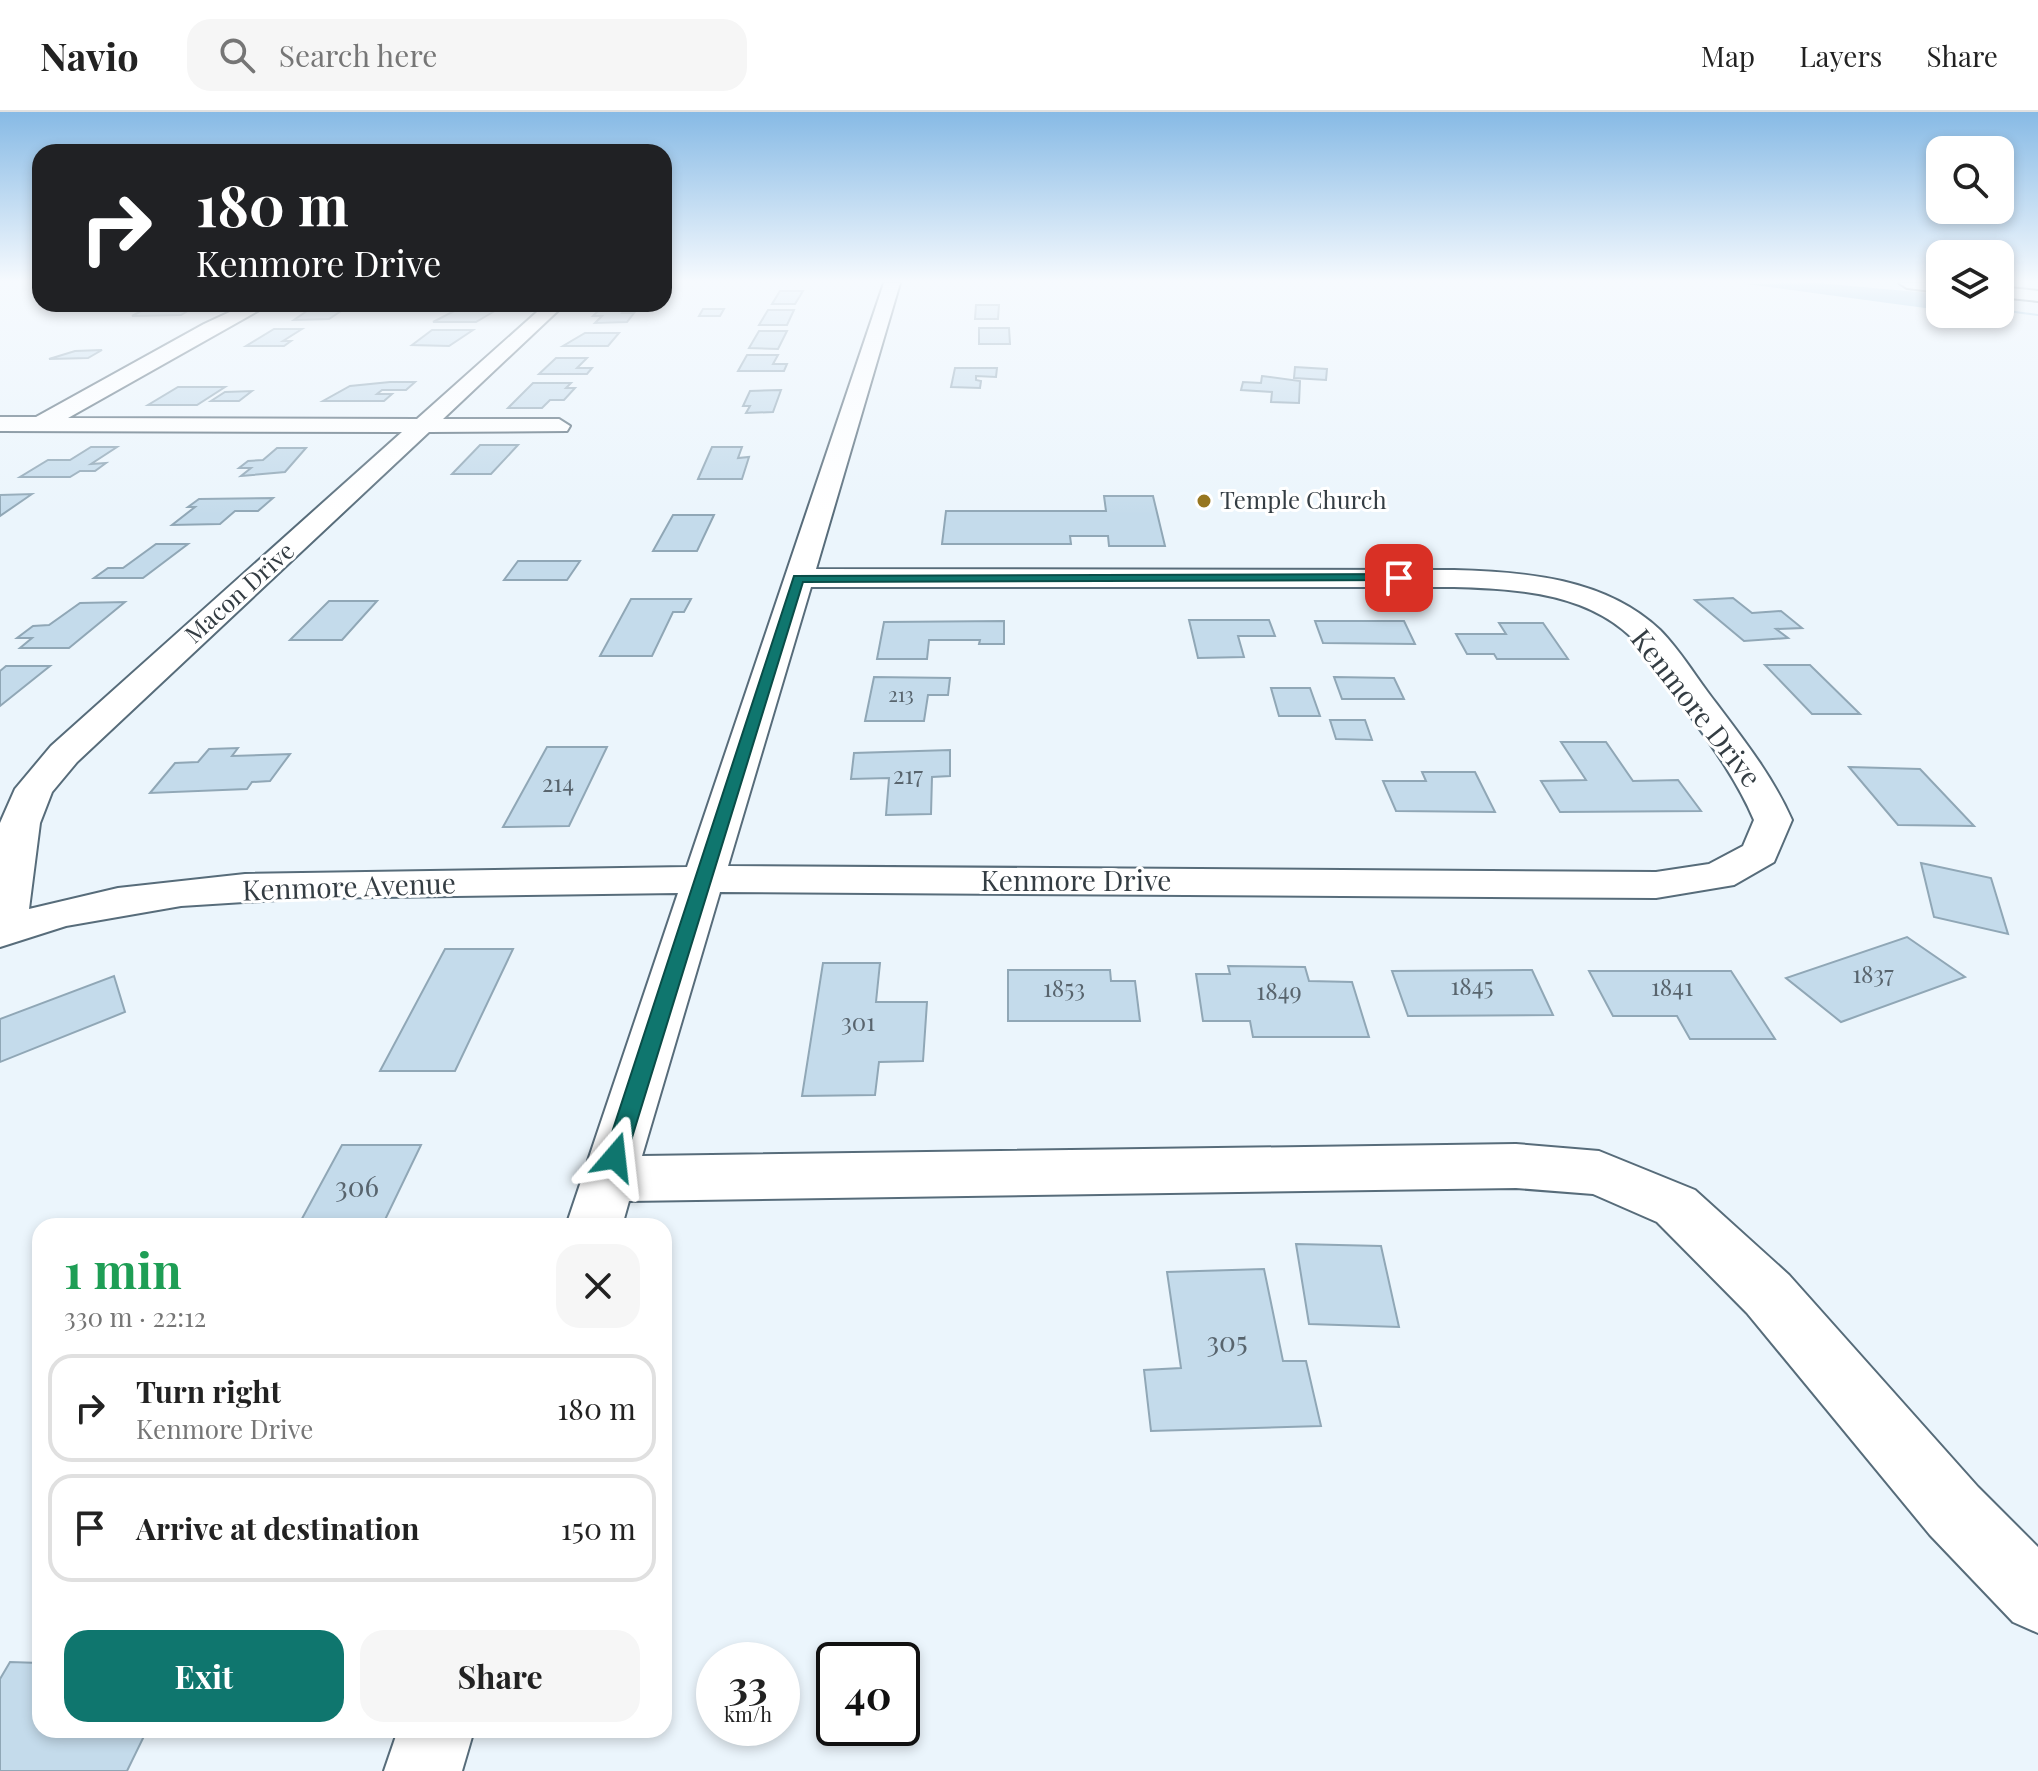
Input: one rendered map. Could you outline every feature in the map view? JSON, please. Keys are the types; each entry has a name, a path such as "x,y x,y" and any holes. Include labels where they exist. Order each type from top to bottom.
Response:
{"street":[{"path":"0,446 153,360"},
{"name":"Macon Drive","path":"3,931 20,823 34,789 64,754 494,360"},
{"path":"867,360 601,1203 1516,1166 1599,1173 1676,1206 1768,1294 1954,1511 2038,1597"},
{"path":"0,424 559,426"},
{"name":"Kenmore Drive","path":"703,878 1656,885 1719,876 1733,869 1760,853 1773,820 1758,783 1649,637 1607,608 1578,595 1527,583 1425,578 798,578"},
{"name":"Kenmore Avenue","path":"3,931 108,903 202,891 703,878"},
{"path":"423,1771 433,1738"}],"building":[{"path":"553,360 585,360 577,368 592,368 587,374 539,374"},
{"path":"744,360 775,360 773,364 787,364 784,371 738,371"},
{"path":"1295,367 1327,369 1326,380 1294,378"},
{"path":"955,368 997,368 996,377 976,376 976,380 981,381 980,388 951,387"},
{"path":"1262,376 1300,381 1299,403 1271,402 1272,392 1241,390 1243,382 1261,383"},
{"path":"415,382 406,390 382,390 377,394 392,394 384,401 323,401 350,386"},
{"path":"533,383 571,383 566,388 575,388 564,400 550,400 542,408 508,408"},
{"path":"178,387 225,387 197,405 148,405"},
{"path":"781,390 773,412 746,413 750,406 743,406 750,391"},
{"path":"252,391 239,401 211,401 225,392"},
{"path":"480,445 518,445 491,474 452,474"},
{"path":"91,447 117,447 91,464 106,463 95,471 80,471 70,477 20,477 48,460 70,460"},
{"path":"712,447 742,447 738,458 749,457 742,479 698,479"},
{"path":"277,448 306,448 285,472 241,476 251,468 239,468 248,461 263,460"},
{"path":"32,494 0,516 0,495"},
{"path":"1104,496 1153,496 1165,546 1109,546 1108,536 1070,536 1071,544 942,544 946,511 1106,511"},
{"path":"273,498 258,511 235,511 220,524 172,525 195,507 188,507 199,499"},
{"path":"673,515 714,515 697,551 653,551"},
{"path":"156,544 188,544 143,578 94,578 108,568 123,568"},
{"path":"518,561 580,561 567,580 504,580"},
{"path":"1733,598 1752,613 1781,611 1802,628 1776,629 1788,638 1744,641 1695,600"},
{"path":"631,599 691,599 684,612 673,612 652,656 600,656"},
{"path":"329,601 377,601 342,640 290,640"},
{"path":"125,602 69,648 20,648 32,638 17,638 33,626 49,625 80,603"},
{"path":"1189,620 1269,620 1275,636 1238,636 1244,657 1198,658"},
{"path":"1004,621 1004,644 979,644 980,640 929,640 927,659 877,659 884,622"},
{"path":"1315,621 1404,621 1415,644 1323,643"},
{"path":"1499,623 1543,623 1568,659 1497,659 1494,654 1467,654 1456,634 1506,634"},
{"path":"1765,665 1810,665 1860,714 1812,714"},
{"path":"6,666 50,666 0,706 0,671"},
{"path":"874,677 950,678 948,695 928,695 924,721 865,721"},
{"path":"1334,677 1394,678 1404,699 1342,699"},
{"path":"1271,688 1310,688 1320,716 1279,716"},
{"path":"1330,720 1365,720 1372,740 1336,739"},
{"path":"1561,742 1606,742 1633,781 1678,780 1701,811 1560,812 1541,781 1586,780"},
{"path":"547,747 607,747 569,826 503,827"},
{"path":"238,748 232,756 290,754 270,781 252,782 247,789 150,793 175,763 198,762 209,749"},
{"path":"950,750 950,776 932,777 931,814 886,815 889,778 851,779 854,753"},
{"path":"1849,767 1920,769 1974,826 1898,825"},
{"path":"1422,772 1475,772 1495,812 1396,811 1383,781 1426,781"},
{"path":"1921,863 1991,878 2008,934 1934,917"},
{"path":"1907,937 1965,977 1841,1022 1786,978"},
{"path":"445,949 513,949 455,1071 380,1071"},
{"path":"823,963 880,963 876,1002 927,1002 923,1061 879,1062 875,1095 802,1096"},
{"path":"1228,966 1305,967 1309,981 1352,982 1369,1037 1253,1037 1250,1021 1203,1021 1196,974 1230,974"},
{"path":"1008,970 1110,970 1111,981 1135,981 1140,1021 1008,1021"},
{"path":"1532,970 1553,1015 1408,1016 1392,971"},
{"path":"1589,971 1731,971 1775,1039 1690,1039 1677,1016 1613,1016"},
{"path":"114,976 125,1012 0,1062 0,1019"},
{"path":"342,1145 421,1145 386,1218 302,1218"},
{"path":"1296,1244 1381,1246 1399,1327 1309,1324"},
{"path":"1264,1269 1283,1361 1306,1361 1321,1426 1151,1431 1144,1370 1181,1368 1167,1272"},
{"path":"10,1662 32,1663 32,1738 143,1738 127,1771 0,1771 0,1679"}],"place":[{"name":"Temple Church","path":"1204,501"}],"route":[{"path":"615,1157 798,578 1399,578"}]}
